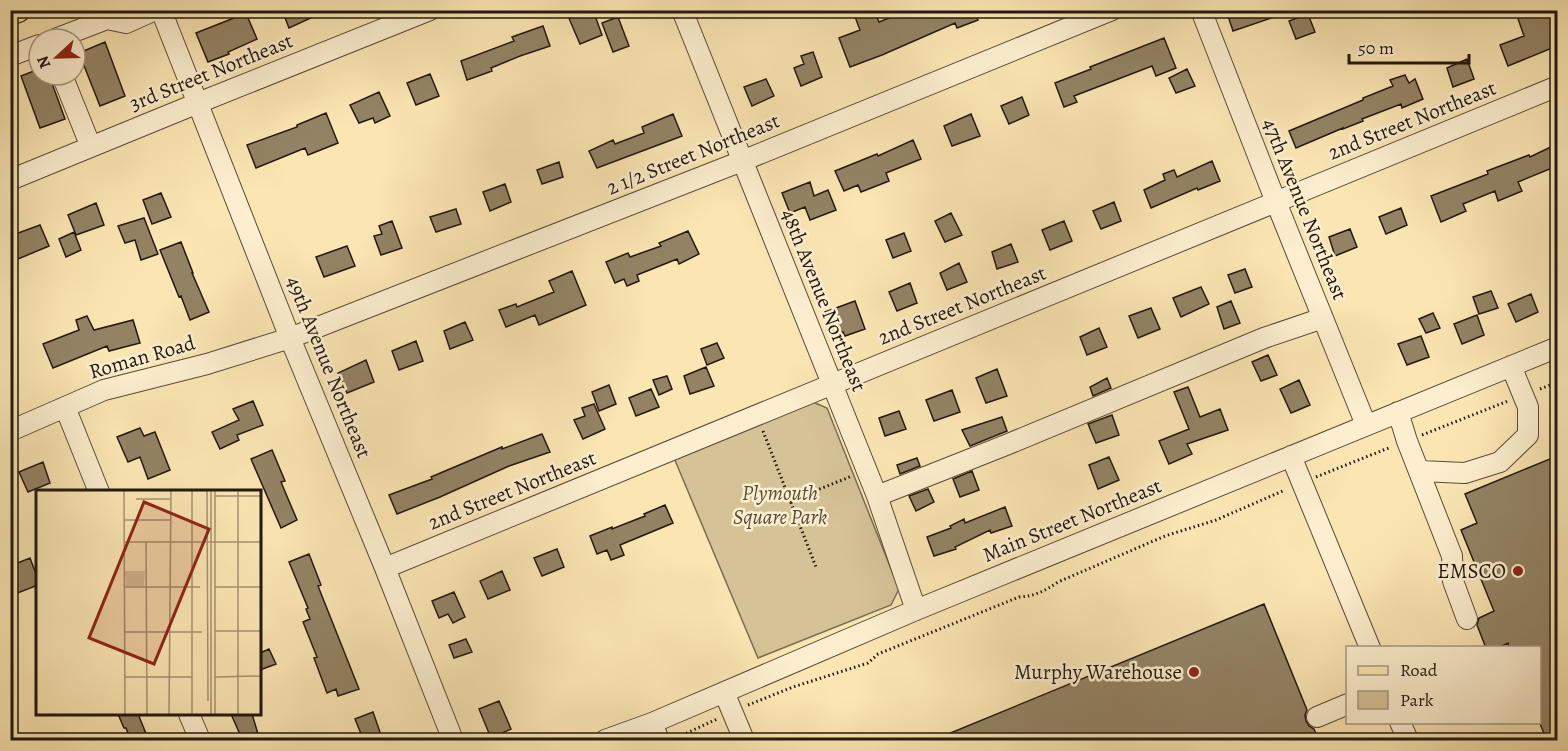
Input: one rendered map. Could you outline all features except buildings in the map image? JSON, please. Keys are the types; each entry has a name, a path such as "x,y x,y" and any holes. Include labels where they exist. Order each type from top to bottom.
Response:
{"main road":[{"path":"10,14 18,10"}],"street":[{"path":"86,27 107,19 126,22 155,10"},
{"name":"49th Avenue Northeast","path":"161,10 290,338 385,568 453,741"},
{"name":"3rd Street Northeast","path":"10,180 430,10"},
{"name":"48th Avenue Northeast","path":"682,10 878,495 916,610"},
{"name":"2 1/2 Street Northeast","path":"290,338 742,161 1112,10"},
{"name":"47th Avenue Northeast","path":"1201,10 1366,425"},
{"path":"10,56 27,50"},
{"name":"2nd Street Northeast","path":"385,568 1557,86"},
{"path":"67,87 91,147"},
{"path":"878,495 1006,445 1264,338 1323,318"},
{"name":"Roman Road","path":"10,431 104,390 207,364 290,338"},
{"name":"Main Street Northeast","path":"605,741 656,732 724,692 916,610 1557,347"},
{"path":"1420,471 1465,473 1500,462 1528,435 1528,407 1511,366"},
{"path":"64,407 98,490"},
{"path":"1398,412 1452,556 1453,581 1467,619"},
{"path":"1291,456 1369,646"},
{"path":"724,692 744,741"},
{"path":"1317,717 1346,704"},
{"path":"189,715 200,741"},
{"path":"1400,724 1408,741"}],"path":[{"path":"672,741 693,729 769,696 868,663 878,654 1019,597 1042,592 1058,582 1166,536 1216,520 1302,483 1557,382"},
{"path":"757,415 816,567"},
{"path":"790,501 854,475"}],"green space":[{"name":"Plymouth Square Park","path":"813,402 827,408 899,589 891,605 758,658 674,458"}],"place":[{"name":"EMSCO","path":"1518,571"},
{"name":"Murphy Warehouse","path":"1194,672"}]}
